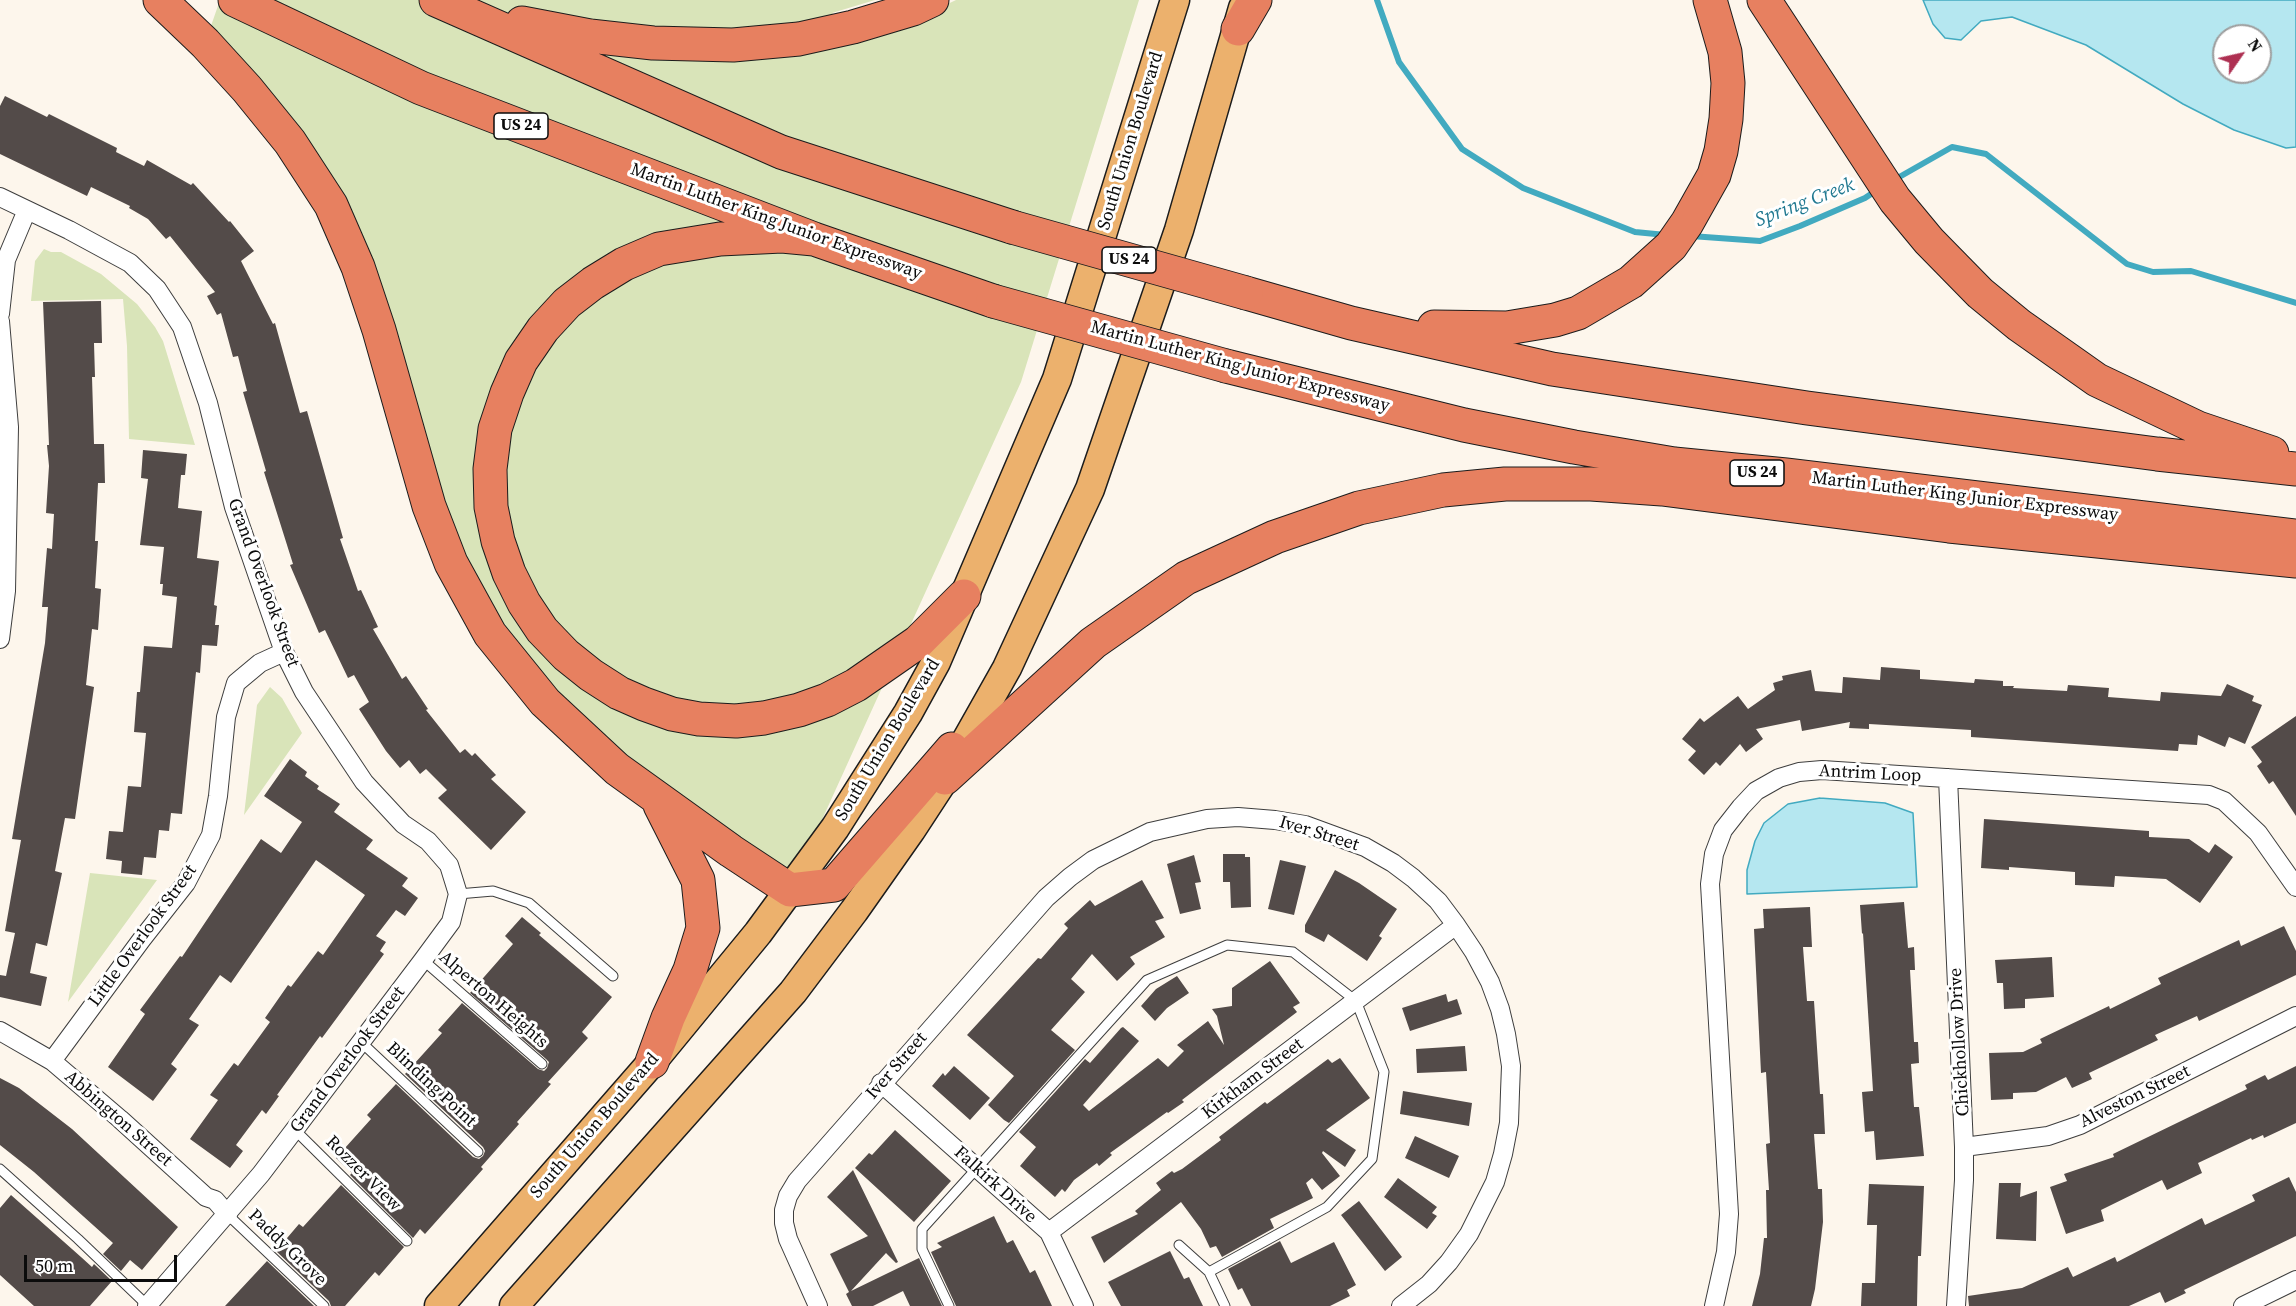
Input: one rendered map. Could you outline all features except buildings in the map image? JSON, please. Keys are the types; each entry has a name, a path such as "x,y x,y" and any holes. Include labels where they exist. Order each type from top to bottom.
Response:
{"highway":[{"path":"160,0 205,42 291,142 331,206 358,267 376,320 429,506 451,563 490,633 544,702 617,768 731,852 790,890 834,885 979,719"},
{"name":"Martin Luther King Junior Expressway","path":"234,0 421,88 814,238 993,301 1226,366 1464,424 1574,447 1674,464 2296,536"},
{"path":"449,6 590,36 653,44 734,45 799,39 913,9 932,0"},
{"path":"1241,14 1255,0"},
{"path":"1351,323 1507,328 1555,320 1578,313 1631,282 1671,246 1687,223 1714,175 1721,151 1728,83 1725,52 1710,0"},
{"path":"1764,0 1895,200 1929,241 1980,293 2019,325 2097,380 2198,428 2296,461"},
{"name":"US 24","path":"449,6 781,152 1012,227 1351,323 1563,371 1807,408 2157,454 2296,469"},
{"path":"814,238 782,236 720,239 659,249 624,264 593,283 567,303 543,329 517,372 504,402 494,439 490,469 491,507 498,541 509,573 524,603 542,630 566,655 591,675 619,693 672,714 699,719 736,721 764,718 799,710 856,686 918,642 964,596"},
{"path":"945,778 1093,643 1186,578 1275,537 1359,508 1443,490 1505,484 1591,484 1662,489 1950,526 2296,561"},
{"path":"652,1062 668,1018 690,970 703,928 698,880 655,796"}],"main road":[{"name":"South Union Boulevard","path":"439,1306 652,1062 758,933 835,828 908,713 936,662 1057,378 1175,0"},
{"path":"514,1306 793,992 911,830 945,778 979,719 1012,658 1090,489 1179,230 1241,14"}],"street":[{"name":"Grand Overlook Street","path":"0,197 130,263 157,288 182,327 208,403 234,507 284,652 304,692 364,782 403,824 428,841 449,865 458,894 451,922 423,960 228,1215 148,1306"},
{"path":"0,314 6,260 27,210"},
{"path":"0,321 9,427 6,591 0,639"},
{"name":"Little Overlook Street","path":"52,1061 186,883 211,835 218,796 226,717 236,683 260,663 284,652"},
{"name":"Antrim Loop","path":"1714,1306 1726,1252 1729,1214 1710,884 1714,854 1723,830 1756,791 1779,778 1799,772 1822,770 2209,795 2224,801 2258,833 2296,887"},
{"name":"Chickhollow Drive","path":"1948,778 1964,1147 1956,1306"},
{"name":"Iver Street","path":"817,1305 788,1239 784,1210 788,1196 797,1181 881,1083 1047,898 1070,877 1093,860 1150,832 1177,825 1238,817 1305,825 1365,847 1407,873 1438,901 1474,951 1490,982 1502,1017 1511,1066 1509,1123 1495,1182 1469,1234 1429,1284 1401,1306"},
{"name":"Kirkham Street","path":"1049,1232 1456,925"},
{"name":"Alveston Street","path":"1964,1147 2048,1136 2080,1125 2296,1016"},
{"name":"Abbington Street","path":"0,1031 52,1061 206,1197 215,1200 228,1215"},
{"name":"Falkirk Drive","path":"881,1083 1049,1232 1084,1306"},
{"path":"2243,1306 2296,1280"}],"lane":[{"path":"458,894 493,891 529,903 614,976"},
{"path":"949,1306 921,1249 922,1228 1147,980 1227,945 1293,952 1356,1001 1384,1072 1372,1159 1327,1207 1209,1272"},
{"name":"Alperton Heights","path":"423,960 542,1064"},
{"name":"Blinding Point","path":"361,1042 478,1152"},
{"name":"Rozzer View","path":"295,1130 407,1241"},
{"path":"0,1169 148,1306"},
{"name":"Paddy Grove","path":"228,1215 324,1306"},
{"path":"1179,1245 1209,1272 1225,1306"}],"green space":[{"path":"220,0 875,0 832,13 865,35 927,14 956,0 1139,0 1021,382 790,890 617,769 490,634 339,224 205,43"},
{"path":"44,249 61,252 101,274 137,304 155,327 163,341 195,445 129,439 127,346 123,299 31,301 35,261"},
{"path":"270,687 282,698 302,733 244,815 257,705"},
{"path":"90,873 157,880 68,1002"}],"water":[{"path":"1923,0 2296,0 2296,147 2286,148 2234,130 2183,104 2086,45 2012,17 1981,21 1961,40 1945,38 1933,24"},
{"path":"1820,798 1885,803 1913,813 1917,887 1747,894 1747,870 1755,841 1764,823 1788,804"}],"waterway":[{"name":"Spring Creek","path":"1377,0 1399,62 1462,149 1523,188 1635,232 1666,235"},
{"name":"Spring Creek","path":"1894,180 1952,147 1986,154 2127,264 2153,272 2191,271 2296,303"},
{"name":"Spring Creek","path":"1691,236 1760,241 1865,198 1877,190"}]}
